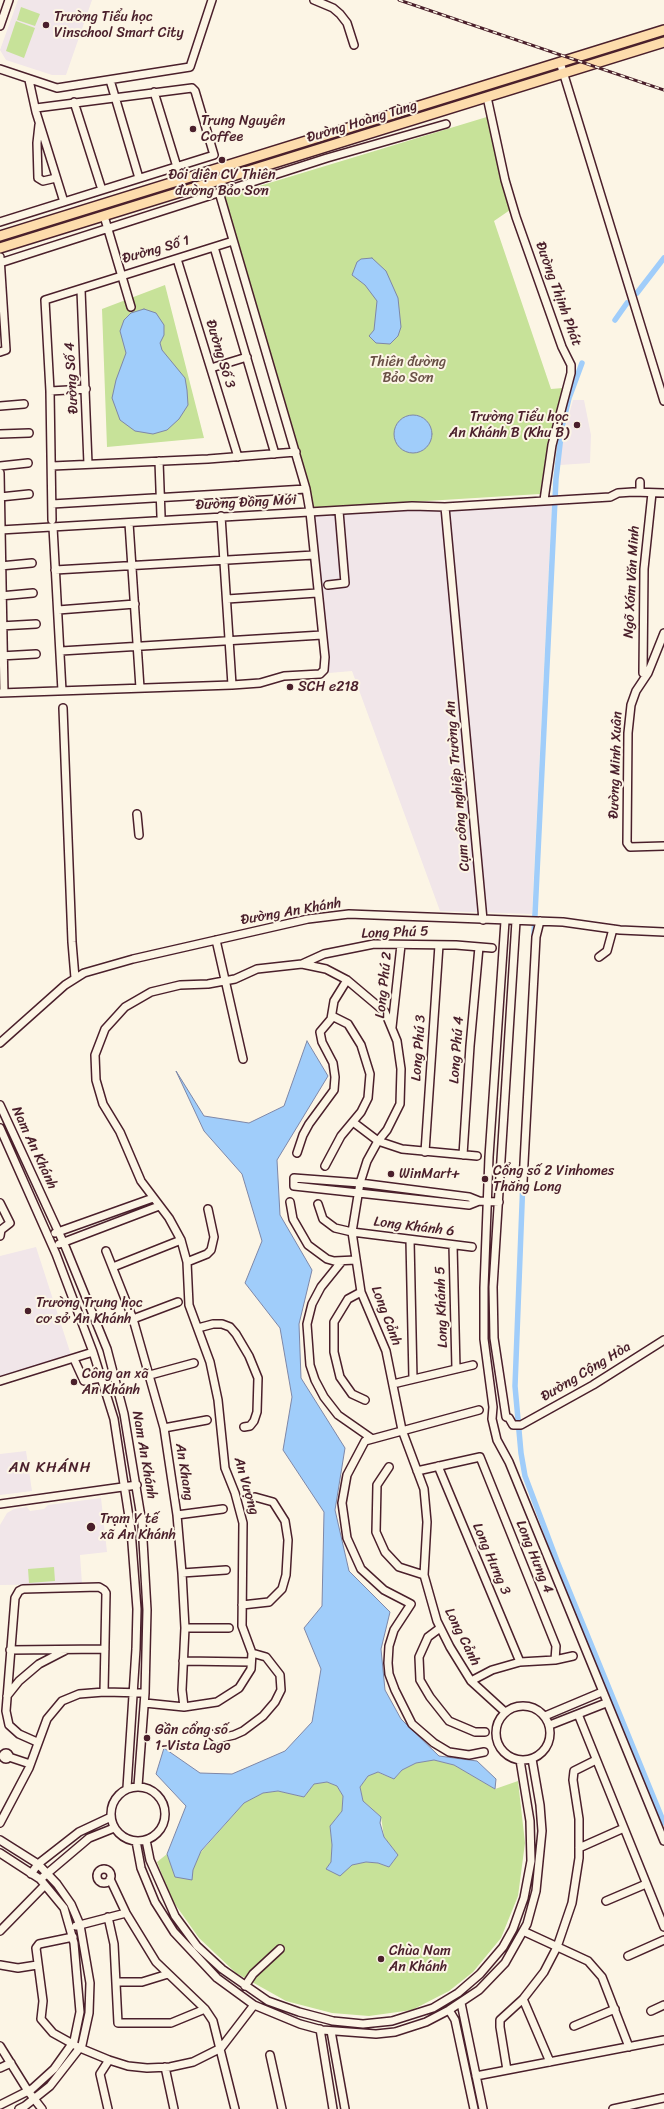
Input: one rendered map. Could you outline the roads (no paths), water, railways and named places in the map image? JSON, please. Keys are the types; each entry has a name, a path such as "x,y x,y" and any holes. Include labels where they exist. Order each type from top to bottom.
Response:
{"main road":[{"name":"Đường Hoàng Tùng","path":"0,236 664,30"},
{"name":"Đường Hoàng Tùng","path":"0,248 664,42"},
{"path":"436,100 440,112"},
{"path":"336,131 340,143"}],"street":[{"path":"0,26 9,0"},
{"path":"0,69 29,80 57,88 190,67 212,0"},
{"path":"314,0 333,8 340,14 347,23 354,44"},
{"path":"560,62 664,401"},
{"path":"29,80 39,121 64,202"},
{"path":"110,80 139,178"},
{"path":"0,222 214,155 193,89 154,92 36,108"},
{"path":"154,92 181,180"},
{"name":"Đường Thịnh Phát","path":"487,97 505,180 516,216 562,347 571,366 572,373 569,396 552,445 550,500"},
{"path":"74,102 102,190"},
{"path":"39,121 37,143 38,178 43,181 56,178"},
{"path":"0,352 6,350 0,261 330,157 446,124"},
{"path":"327,147 330,157"},
{"path":"0,473 2,693 232,685 260,683 284,676 320,674 325,665 310,512 306,489 218,192"},
{"name":"Đường Số 1","path":"104,216 122,277 233,241"},
{"path":"214,247 275,454"},
{"name":"Đường Số 3","path":"178,259 238,457"},
{"path":"62,691 52,504 50,391 45,300 122,277 131,307"},
{"name":"Đường Số 4","path":"81,290 88,464"},
{"path":"211,368 247,357"},
{"path":"50,391 86,389"},
{"path":"0,406 24,404"},
{"path":"0,434 28,433"},
{"path":"52,466 238,457 296,452"},
{"path":"159,461 161,516"},
{"path":"0,466 28,462"},
{"path":"640,482 640,492"},
{"path":"52,504 306,489"},
{"name":"Đường Đồng Mới","path":"1,530 53,523 129,523 221,516 610,497 618,493 664,493"},
{"name":"Ngõ Xóm Văn Minh","path":"643,673 644,569 652,493"},
{"path":"0,496 29,494"},
{"name":"Cụm công nghiệp Trường An","path":"444,506 483,920"},
{"path":"328,585 345,583 339,511"},
{"path":"221,516 232,685"},
{"path":"129,523 140,688"},
{"path":"55,570 314,555"},
{"path":"1,566 32,562"},
{"path":"1,596 33,593"},
{"path":"227,599 317,593"},
{"path":"58,610 135,604"},
{"path":"1,626 36,624"},
{"name":"Đường Minh Xuân","path":"664,633 648,673 636,691 631,705 628,733 627,843 630,847 664,846"},
{"path":"61,651 322,635"},
{"path":"1,656 36,654"},
{"path":"62,708 72,949 75,978"},
{"path":"137,814 139,835"},
{"name":"Đường An Khánh","path":"0,1044 75,978 84,973 133,959 308,919 349,914 563,922 613,930 664,932"},
{"path":"505,921 484,1288 484,1340 493,1407 492,1419 496,1436 509,1462 606,1703 664,1841"},
{"path":"492,1419 506,1416 494,1338 493,1287 516,921"},
{"path":"523,1182 537,921"},
{"path":"599,957 607,951 613,930"},
{"path":"216,940 224,981 243,1059"},
{"name":"Long Phú 5","path":"301,964 324,954 374,944 439,945 492,948"},
{"name":"Long Phú 2","path":"392,1029 401,945"},
{"name":"Long Phú 3","path":"425,1152 439,945"},
{"name":"Long Phú 4","path":"463,1155 470,1046 479,947"},
{"path":"324,954 321,962 326,969"},
{"name":"An Vượng","path":"145,1703 184,1707 217,1702 239,1688 251,1669 252,1653 242,1626 243,1523 235,1493 225,1468 216,1392 210,1362 189,1305 187,1262 181,1240 169,1218 152,1198 141,1181 120,1132 103,1104 96,1080 95,1055 101,1036 125,1007 151,992 180,985 235,979 257,969 301,964"},
{"name":"Long Cảnh","path":"301,964 326,969 347,980 385,1012 397,1041 401,1069 400,1104 387,1130 378,1141 368,1161 360,1183 352,1232 361,1292 386,1351 402,1430 424,1490 427,1522 424,1575 440,1628 471,1681 505,1712"},
{"path":"297,1153 309,1124 334,1090 335,1077 333,1063 320,1036 320,1032 332,1016 334,1001 347,980"},
{"path":"325,1166 341,1136 353,1122 368,1098 370,1074 362,1046 348,1024 332,1016"},
{"name":"Nam An Khánh","path":"0,1105 63,1242 107,1349 124,1414 137,1485 142,1526 147,1610 145,1703 138,1786"},
{"path":"353,1122 378,1141 402,1149 477,1156"},
{"name":"Nam An Khánh","path":"0,1128 53,1246 93,1352 114,1419 126,1487 131,1527 137,1609 134,1693 127,1788"},
{"path":"479,1201 469,1196 360,1183 294,1178 294,1186 469,1205 479,1201 499,1202"},
{"path":"48,1235 152,1198"},
{"path":"290,1202 293,1219 308,1245 327,1259 342,1261 356,1260"},
{"path":"0,1203 10,1223 0,1233"},
{"name":"Long Khánh 6","path":"318,1204 323,1219 335,1228 352,1232 472,1247"},
{"path":"53,1246 159,1206"},
{"path":"187,1262 206,1254 211,1250 214,1238 208,1209"},
{"path":"113,1267 181,1240"},
{"path":"410,1240 413,1379"},
{"name":"Long Khánh 5","path":"453,1245 456,1368"},
{"name":"An Khang","path":"106,1251 133,1319 164,1428 177,1514 182,1573 185,1628 182,1690 184,1707"},
{"path":"342,1261 321,1287 312,1304 308,1324 310,1365 315,1380 324,1397 338,1416 371,1438"},
{"path":"361,1292 348,1299 334,1322 334,1352 340,1377 352,1394 365,1400"},
{"path":"133,1319 178,1302"},
{"path":"198,1328 213,1324 222,1324 230,1327 249,1356 258,1378 257,1412 254,1421 250,1426 244,1427"},
{"name":"Đường Cộng Hòa","path":"506,1416 517,1425 593,1385 664,1340"},
{"path":"0,1381 93,1352"},
{"path":"74,1358 84,1381 101,1378"},
{"path":"150,1375 194,1363"},
{"path":"393,1384 473,1365"},
{"path":"479,1410 371,1438 365,1441 347,1475 342,1503 347,1538 361,1569 384,1590 411,1604 394,1630 389,1646 389,1674 412,1724 434,1743 448,1752 469,1755 484,1752"},
{"path":"164,1428 207,1420"},
{"name":"Long Hưng 4","path":"438,1466 480,1457 484,1463 556,1646 555,1660"},
{"path":"417,1471 438,1466"},
{"name":"Long Hưng 3","path":"438,1466 520,1662"},
{"path":"389,1467 377,1484 376,1532 385,1552 399,1567 424,1575"},
{"path":"0,1504 137,1485"},
{"path":"242,1605 269,1602 282,1589 286,1575 288,1540 284,1521 273,1502 255,1497"},
{"path":"177,1514 223,1510"},
{"path":"131,1527 142,1526"},
{"path":"182,1573 226,1570"},
{"path":"37,1742 19,1734 9,1725 6,1711 15,1598 19,1591 23,1589 99,1587 106,1593 104,1692"},
{"path":"185,1628 229,1628"},
{"path":"440,1628 428,1637 419,1657 420,1680 430,1698 450,1721 475,1732 485,1732"},
{"path":"7,1696 20,1681 39,1664 69,1649"},
{"path":"10,1650 105,1649"},
{"path":"208,1732 217,1739 234,1735 263,1716 275,1702 281,1690 280,1675 266,1658 252,1653"},
{"path":"471,1681 492,1670 520,1662 555,1660 573,1656"},
{"path":"184,1661 251,1662"},
{"path":"0,1823 30,1764 37,1742 47,1719 62,1700 79,1694 104,1692 145,1694"},
{"path":"545,1716 602,1692"},
{"path":"550,1725 606,1703"},
{"path":"521,1705 538,1710 545,1716 550,1725 550,1738 545,1749 532,1759 520,1760 509,1757 497,1741 496,1728 505,1712 512,1707 521,1705"},
{"path":"578,1714 646,1884 661,1913 664,1927"},
{"path":"9,1757 30,1764"},
{"path":"136,1841 141,1868 155,1902 174,1932 217,1978 254,2005 300,2024 331,2031 376,2034 394,2032 426,2022 449,2010 479,1990 505,1963 523,1931 536,1891 542,1831 540,1805 532,1759"},
{"path":"146,1840 150,1860 175,1916 197,1946 222,1969 245,1986 268,2001 333,2021 363,2024 392,2021 433,2008 458,1993 480,1974 503,1947 513,1929 524,1898 531,1860 530,1822 520,1760"},
{"path":"507,2070 500,2020 524,1999 544,1972 557,1947 572,1903 579,1848 579,1819 573,1780 574,1771 596,1760"},
{"path":"138,1786 154,1791 160,1797 166,1814 160,1830 146,1840 136,1841 120,1834 114,1828 110,1817 114,1800 120,1793 127,1788 138,1786"},
{"path":"30,1874 38,1864 79,1832 110,1817"},
{"path":"0,1931 42,1882 46,1874 89,1838 114,1828"},
{"path":"579,1848 624,1828"},
{"path":"0,1840 38,1864 57,1884 71,1904 80,1925 90,1983 89,2013 82,2045 50,2086 19,2109"},
{"path":"0,1853 42,1882 64,1908 73,1937 79,1979 80,2012 72,2044 54,2069 28,2091 0,2106"},
{"path":"110,1879 126,1913 156,1962 205,2009 214,2021 235,2109"},
{"path":"606,1901 646,1884"},
{"path":"70,1928 126,1913"},
{"path":"108,1918 114,1944 118,2023 171,2023 205,2009"},
{"path":"523,1931 588,1962 602,1977 629,2047"},
{"path":"73,1937 39,1944 36,1953 42,2001 41,2019 53,2033 80,2048 109,2060 128,2066 165,2067 193,2062 221,2048 254,2005"},
{"path":"628,1956 664,1940"},
{"path":"245,1986 253,1974 280,1949"},
{"path":"0,1965 18,1968 37,1965"},
{"path":"117,1982 142,1982 168,1974"},
{"path":"524,1999 550,2062"},
{"path":"460,2002 483,2109"},
{"path":"651,2011 664,2005"},
{"path":"574,2026 614,2009"},
{"path":"449,2010 455,2020 474,2109"},
{"path":"392,2021 394,2032"},
{"path":"320,2029 333,2109"},
{"path":"331,2031 345,2109"},
{"path":"476,2076 664,2040"},
{"path":"322,2044 333,2043"},
{"path":"0,2046 28,2091 42,2109"},
{"path":"270,2055 282,2109"},
{"path":"463,2056 471,2055"},
{"path":"108,2109 100,2074 109,2060"},
{"path":"0,2068 11,2063"},
{"path":"165,2067 174,2109"},
{"path":"329,2083 340,2081"},
{"path":"614,2109 664,2098"}],"water":[{"path":"372,258 386,271 398,298 401,327 398,336 390,344 376,343 369,336 374,330 377,301 365,285 352,275 357,262 361,259"},
{"path":"144,309 156,313 164,325 164,335 160,343 162,350 185,378 187,390 188,405 179,419 167,430 153,434 135,431 120,420 112,398 116,380 126,353 120,331 124,320 131,313"},
{"path":"413,415 426,421 432,434 426,447 413,453 400,447 394,434 400,421"},
{"path":"307,1041 328,1076 277,1160 280,1215 312,1270 299,1324 301,1378 345,1448 335,1510 349,1571 390,1612 381,1649 385,1690 401,1719 439,1756 477,1761 496,1779 495,1789 454,1765 434,1760 416,1763 402,1770 394,1779 378,1772 368,1776 360,1787 363,1801 381,1817 380,1823 384,1837 398,1855 389,1867 378,1863 366,1862 352,1865 340,1876 326,1869 331,1862 332,1845 330,1826 342,1811 343,1796 337,1786 327,1782 314,1784 304,1797 278,1791 263,1793 244,1803 201,1851 193,1870 192,1880 175,1877 167,1854 186,1806 156,1774 164,1748 200,1773 232,1774 285,1751 312,1722 321,1669 304,1628 322,1606 324,1512 283,1450 292,1397 280,1328 245,1283 262,1241 242,1174 204,1131 176,1071 204,1116 249,1123 284,1106"}],"waterway":[{"path":"637,293 664,258"},
{"path":"615,320 627,303"},
{"path":"534,935 556,479 562,427 569,398 582,363"},
{"path":"523,1179 515,1386 521,1453 525,1476 557,1561 664,1823"}],"railway":[{"path":"399,0 664,90"}],"place":[{"name":"Trường Tiểu học Vinschool Smart City","path":"46,25"},
{"name":"Trung Nguyên Coffee","path":"193,129"},
{"name":"Đối diện CV Thiên đường Bảo Sơn","path":"222,160"},
{"name":"Trường Tiểu học An Khánh B (Khu B)","path":"577,425"},
{"name":"SCH e218","path":"290,687"},
{"name":"WinMart+","path":"391,1174"},
{"name":"Cổng số 2 Vinhomes Thăng Long","path":"485,1179"},
{"name":"Trường Trung học cơ sở An Khánh","path":"28,1311"},
{"name":"Công an xã An Khánh","path":"74,1382"},
{"name":"Trạm Y tế xã An Khánh","path":"91,1527"},
{"name":"Gần cổng số 1-Vista Lago","path":"147,1738"},
{"name":"Chùa Nam An Khánh","path":"381,1959"}],"district":[{"name":"AN KHÁNH","path":"50,1468"}],"park label":[{"name":"Thiên đường Bảo Sơn","path":"408,370"}]}
